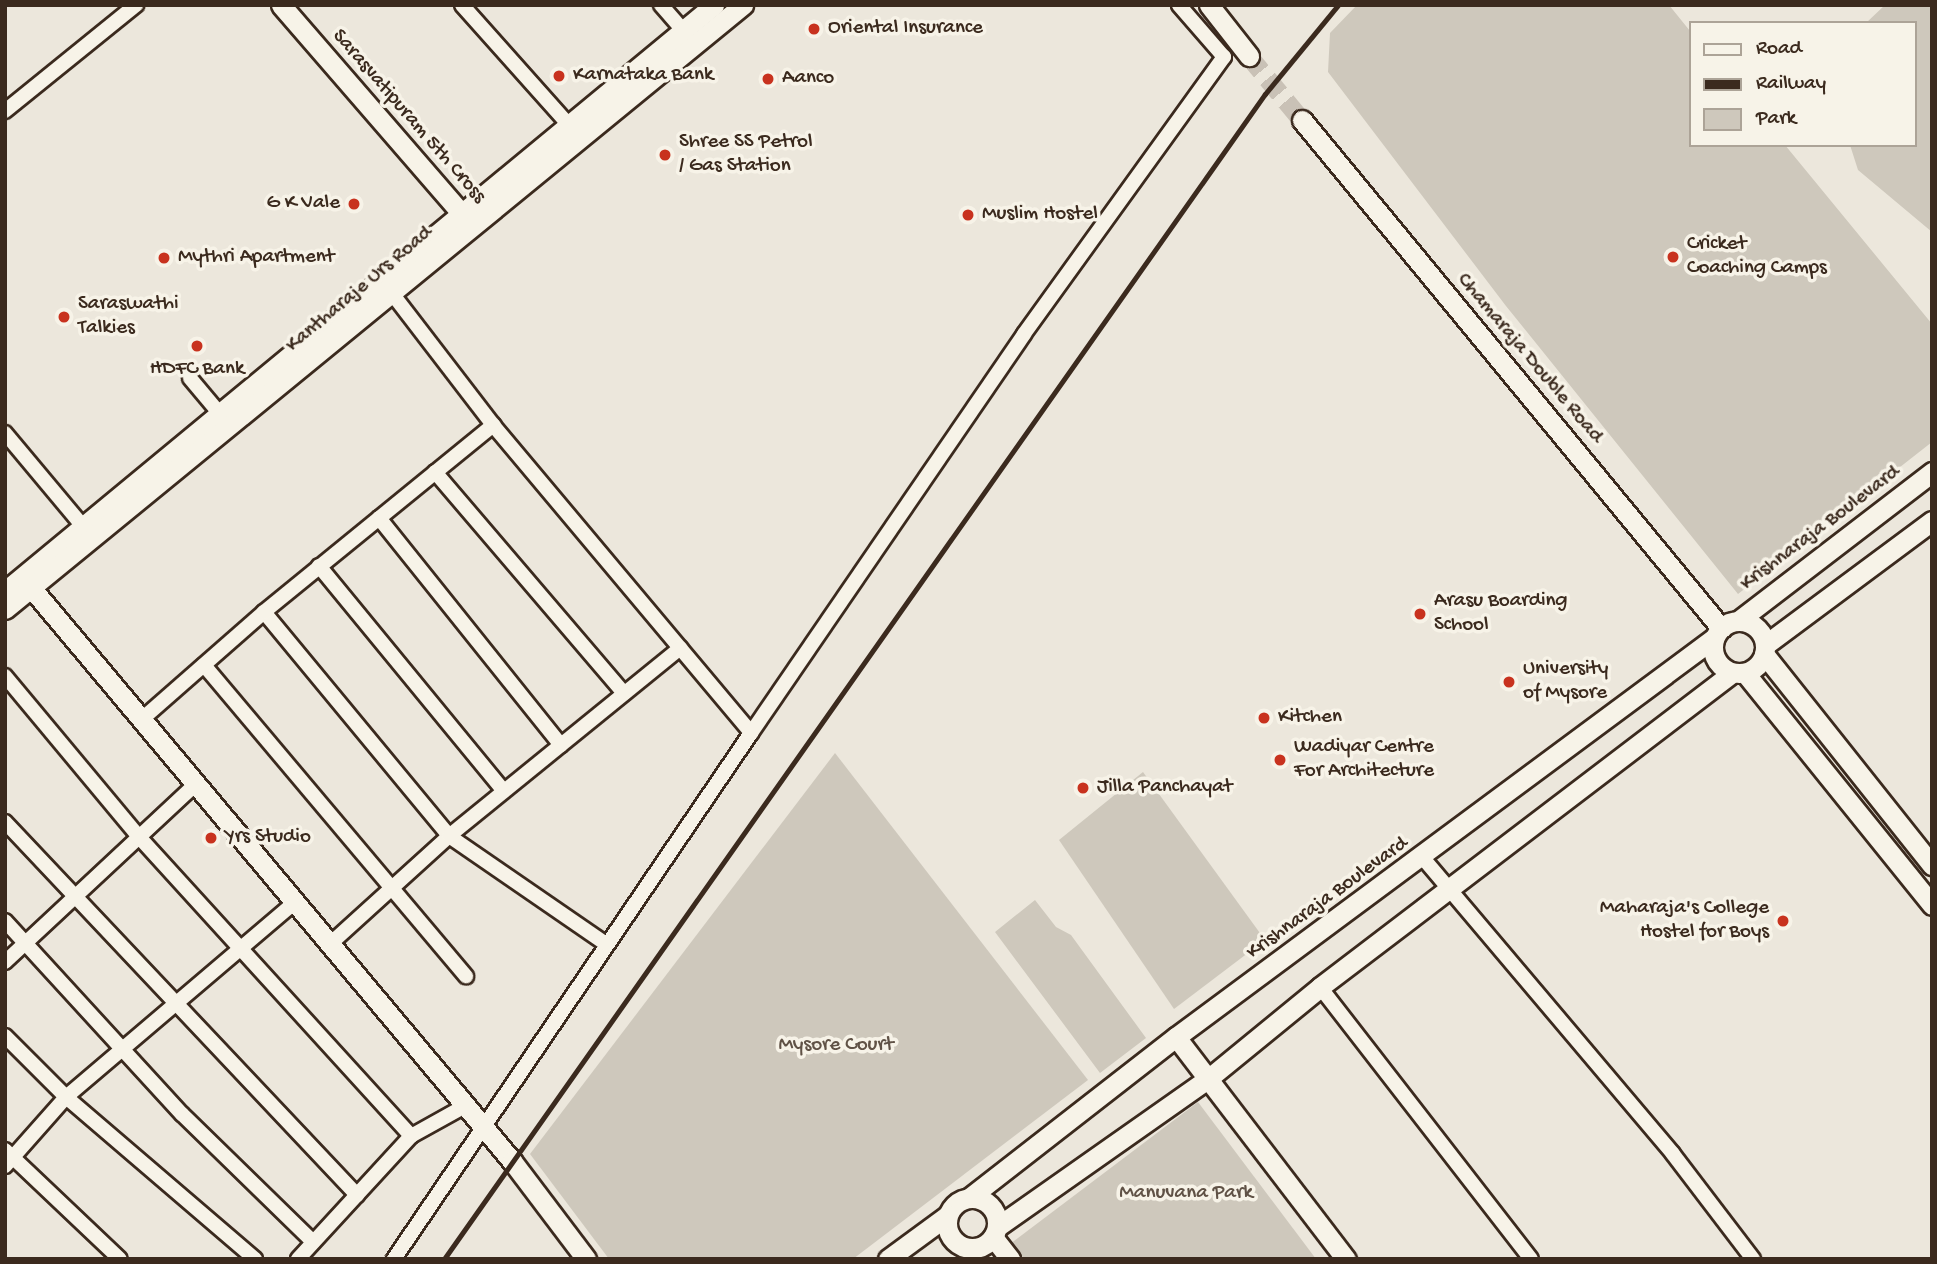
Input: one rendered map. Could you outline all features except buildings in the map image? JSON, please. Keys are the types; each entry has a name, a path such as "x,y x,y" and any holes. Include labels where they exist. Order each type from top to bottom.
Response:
{"street":[{"path":"5,111 136,5"},
{"name":"Sarasvatipuram 5th Cross","path":"281,5 466,219"},
{"path":"462,5 569,125"},
{"path":"662,5 690,37"},
{"name":"Kantharaje Urs Road","path":"5,609 26,582 82,525 690,37 714,5"},
{"name":"Kantharaje Urs Road","path":"5,591 26,582 391,292 569,125 690,37 743,5"},
{"path":"394,1259 1024,334 1224,57 1179,5"},
{"path":"1209,5 1249,56"},
{"name":"Chamaraja Double Road","path":"1301,120 1724,629"},
{"path":"391,292 493,425 751,733"},
{"path":"190,377 221,415"},
{"path":"141,720 264,612 493,425"},
{"path":"5,433 82,525"},
{"path":"435,472 624,694"},
{"name":"Krishnaraja Boulevard","path":"969,1198 1176,1037 1423,858 1932,472"},
{"path":"379,518 561,745"},
{"path":"948,1215 953,1239 973,1255 995,1232 1209,1078 1320,986 1739,673 1757,667 1765,650 1932,521"},
{"path":"320,566 504,791"},
{"path":"26,582 465,1106 586,1259"},
{"path":"264,612 449,836 606,944"},
{"path":"1932,865 1765,650 1753,625 1724,629 1714,656 1739,673 1932,905"},
{"path":"330,945 449,836 680,648"},
{"path":"204,664 466,976"},
{"path":"5,676 140,838 411,1136"},
{"path":"5,962 195,785"},
{"path":"5,822 357,1195"},
{"path":"1423,858 1672,1154 1753,1259"},
{"path":"120,1259 8,1158 66,1097 294,903"},
{"path":"5,921 122,1051 313,1242"},
{"path":"1320,986 1531,1259"},
{"path":"5,1036 66,1097 255,1259"},
{"path":"1176,1037 1346,1259"},
{"path":"298,1259 411,1136 465,1106"},
{"path":"888,1259 948,1215 957,1203 969,1198 991,1207 995,1232 1010,1259"}],"green space":[{"name":"Cricket Coaching Camps","path":"1357,5 1669,5 1688,29 1688,147 1787,147 1932,324 1932,442 1738,594 1506,306 1328,72 1330,33"},
{"path":"1885,5 1932,5 1932,232 1858,170 1851,147 1916,147 1916,21 1868,21"},
{"name":"Mysore Court","path":"835,753 1088,1080 853,1259 609,1259 530,1154"},
{"path":"1143,772 1265,940 1174,1009 1059,840"},
{"path":"1035,900 1056,927 1071,935 1146,1038 1100,1073 995,932"},
{"name":"Manuvana Park","path":"1198,1102 1316,1259 1021,1259 1010,1244"}],"tunnel":[{"path":"1249,56 1302,120"}],"railway":[{"path":"444,1259 1265,94 1338,5"}],"place":[{"name":"Oriental Insurance","path":"814,29"},
{"name":"Karnataka Bank","path":"559,76"},
{"name":"Aanco","path":"768,79"},
{"name":"Shree SS Petrol / Gas Station","path":"665,155"},
{"name":"G K Vale","path":"354,204"},
{"name":"Muslim Hostel","path":"968,215"},
{"name":"Cricket Coaching Camps","path":"1673,257"},
{"name":"Mythri Apartment","path":"164,258"},
{"name":"Saraswathi Talkies","path":"64,317"},
{"name":"HDFC Bank","path":"197,346"},
{"name":"Arasu Boarding School","path":"1420,614"},
{"name":"University of Mysore","path":"1509,682"},
{"name":"Kitchen","path":"1264,718"},
{"name":"Wadiyar Centre For Architecture","path":"1280,760"},
{"name":"Jilla Panchayat","path":"1083,788"},
{"name":"Yrs Studio","path":"211,838"},
{"name":"Maharaja's College Hostel for Boys","path":"1783,921"}]}
